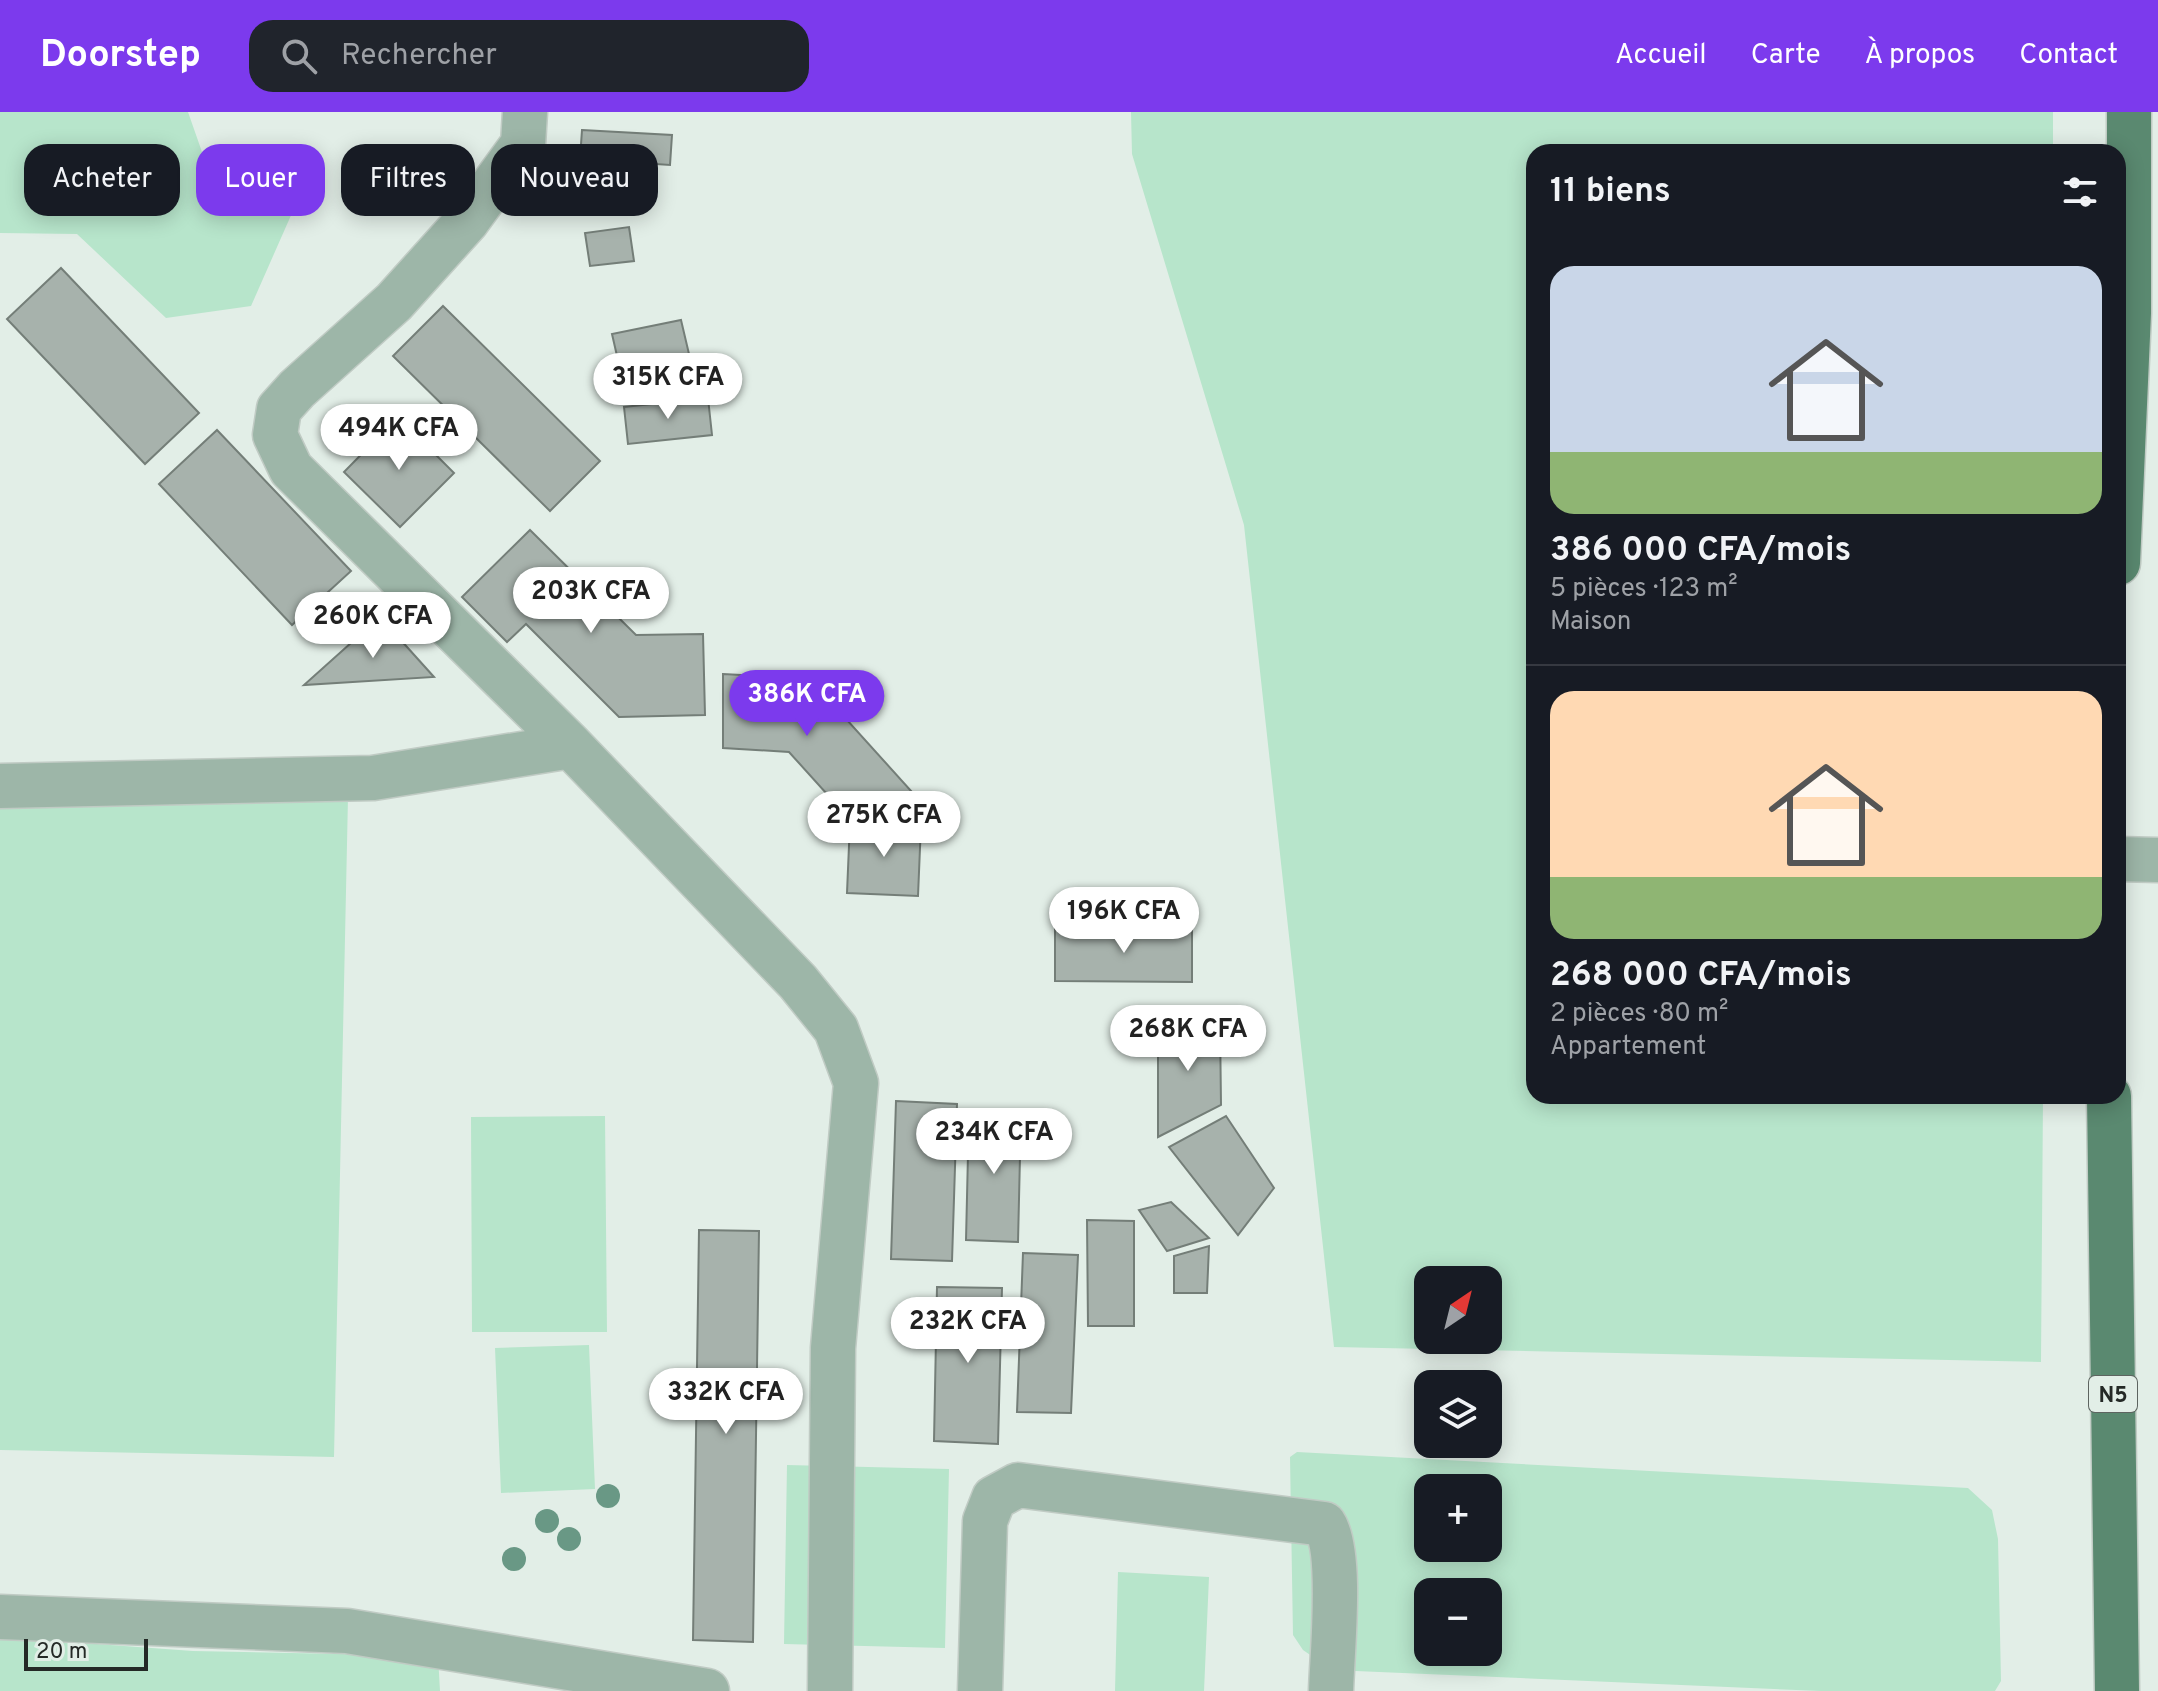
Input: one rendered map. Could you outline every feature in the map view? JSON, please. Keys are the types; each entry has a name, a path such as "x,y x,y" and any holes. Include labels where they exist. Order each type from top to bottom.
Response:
{"main road":[{"path":"2126,381 2129,112"},
{"name":"N5","path":"2109,1104 2117,1691"}],"street":[{"path":"525,112 523,144 467,221 394,302 279,409 275,435 291,469 571,746 798,982 836,1029 856,1083 833,1348 830,1691"},
{"path":"0,786 373,778 571,746"},
{"path":"2126,859 2158,860"},
{"path":"980,1691 985,1521 994,1498 1018,1485 1324,1524 1330,1532 1334,1561 1331,1691"},
{"path":"0,1617 347,1631 707,1691"}],"green space":[{"path":"0,112 188,112 199,144 196,144 196,216 291,216 251,306 166,318 77,234 0,233"},
{"path":"1131,112 2053,112 2053,144 1526,144 1526,1104 2043,1104 2041,1362 1502,1351 1502,1266 1414,1266 1414,1349 1334,1347 1244,525 1132,154"},
{"path":"0,790 348,797 334,1457 0,1450"},
{"path":"605,1116 607,1332 472,1332 471,1117"},
{"path":"589,1345 595,1489 501,1493 495,1348"},
{"path":"1297,1452 1968,1488 1992,1510 1998,1539 2001,1681 1995,1691 1821,1691 1332,1670 1303,1650 1293,1635 1290,1457"},
{"path":"787,1465 949,1469 945,1648 784,1644"},
{"path":"1118,1572 1209,1577 1204,1691 1115,1691"},
{"path":"0,1637 193,1651 438,1656 440,1691 0,1691"}],"building":[{"path":"582,130 672,135 670,165 658,164 658,144 581,144"},
{"path":"629,227 634,261 590,266 585,233"},
{"path":"61,268 199,413 145,464 7,319"},
{"path":"443,306 600,461 550,511 393,356"},
{"path":"681,320 689,354 620,369 612,334"},
{"path":"708,398 712,435 628,444 624,407"},
{"path":"398,417 454,473 400,527 344,472"},
{"path":"217,430 351,571 292,625 159,484"},
{"path":"530,530 636,635 703,634 705,715 619,717 526,624 507,642 462,597"},
{"path":"380,617 434,677 304,685"},
{"path":"723,674 810,679 912,792 845,814 789,752 723,748"},
{"path":"850,822 921,824 918,896 847,893"},
{"path":"1055,928 1192,929 1192,982 1055,981"},
{"path":"1158,1024 1220,1024 1221,1105 1158,1137"},
{"path":"896,1101 957,1104 952,1261 891,1259"},
{"path":"969,1111 1021,1113 1018,1242 966,1240"},
{"path":"1226,1116 1274,1188 1238,1235 1169,1147"},
{"path":"1171,1202 1209,1238 1167,1251 1139,1210"},
{"path":"1087,1220 1134,1221 1134,1326 1088,1326"},
{"path":"699,1230 759,1231 753,1642 693,1640"},
{"path":"1209,1246 1207,1293 1174,1293 1174,1256"},
{"path":"1023,1253 1078,1255 1071,1413 1017,1412"},
{"path":"937,1287 1002,1288 998,1444 934,1441"}]}
